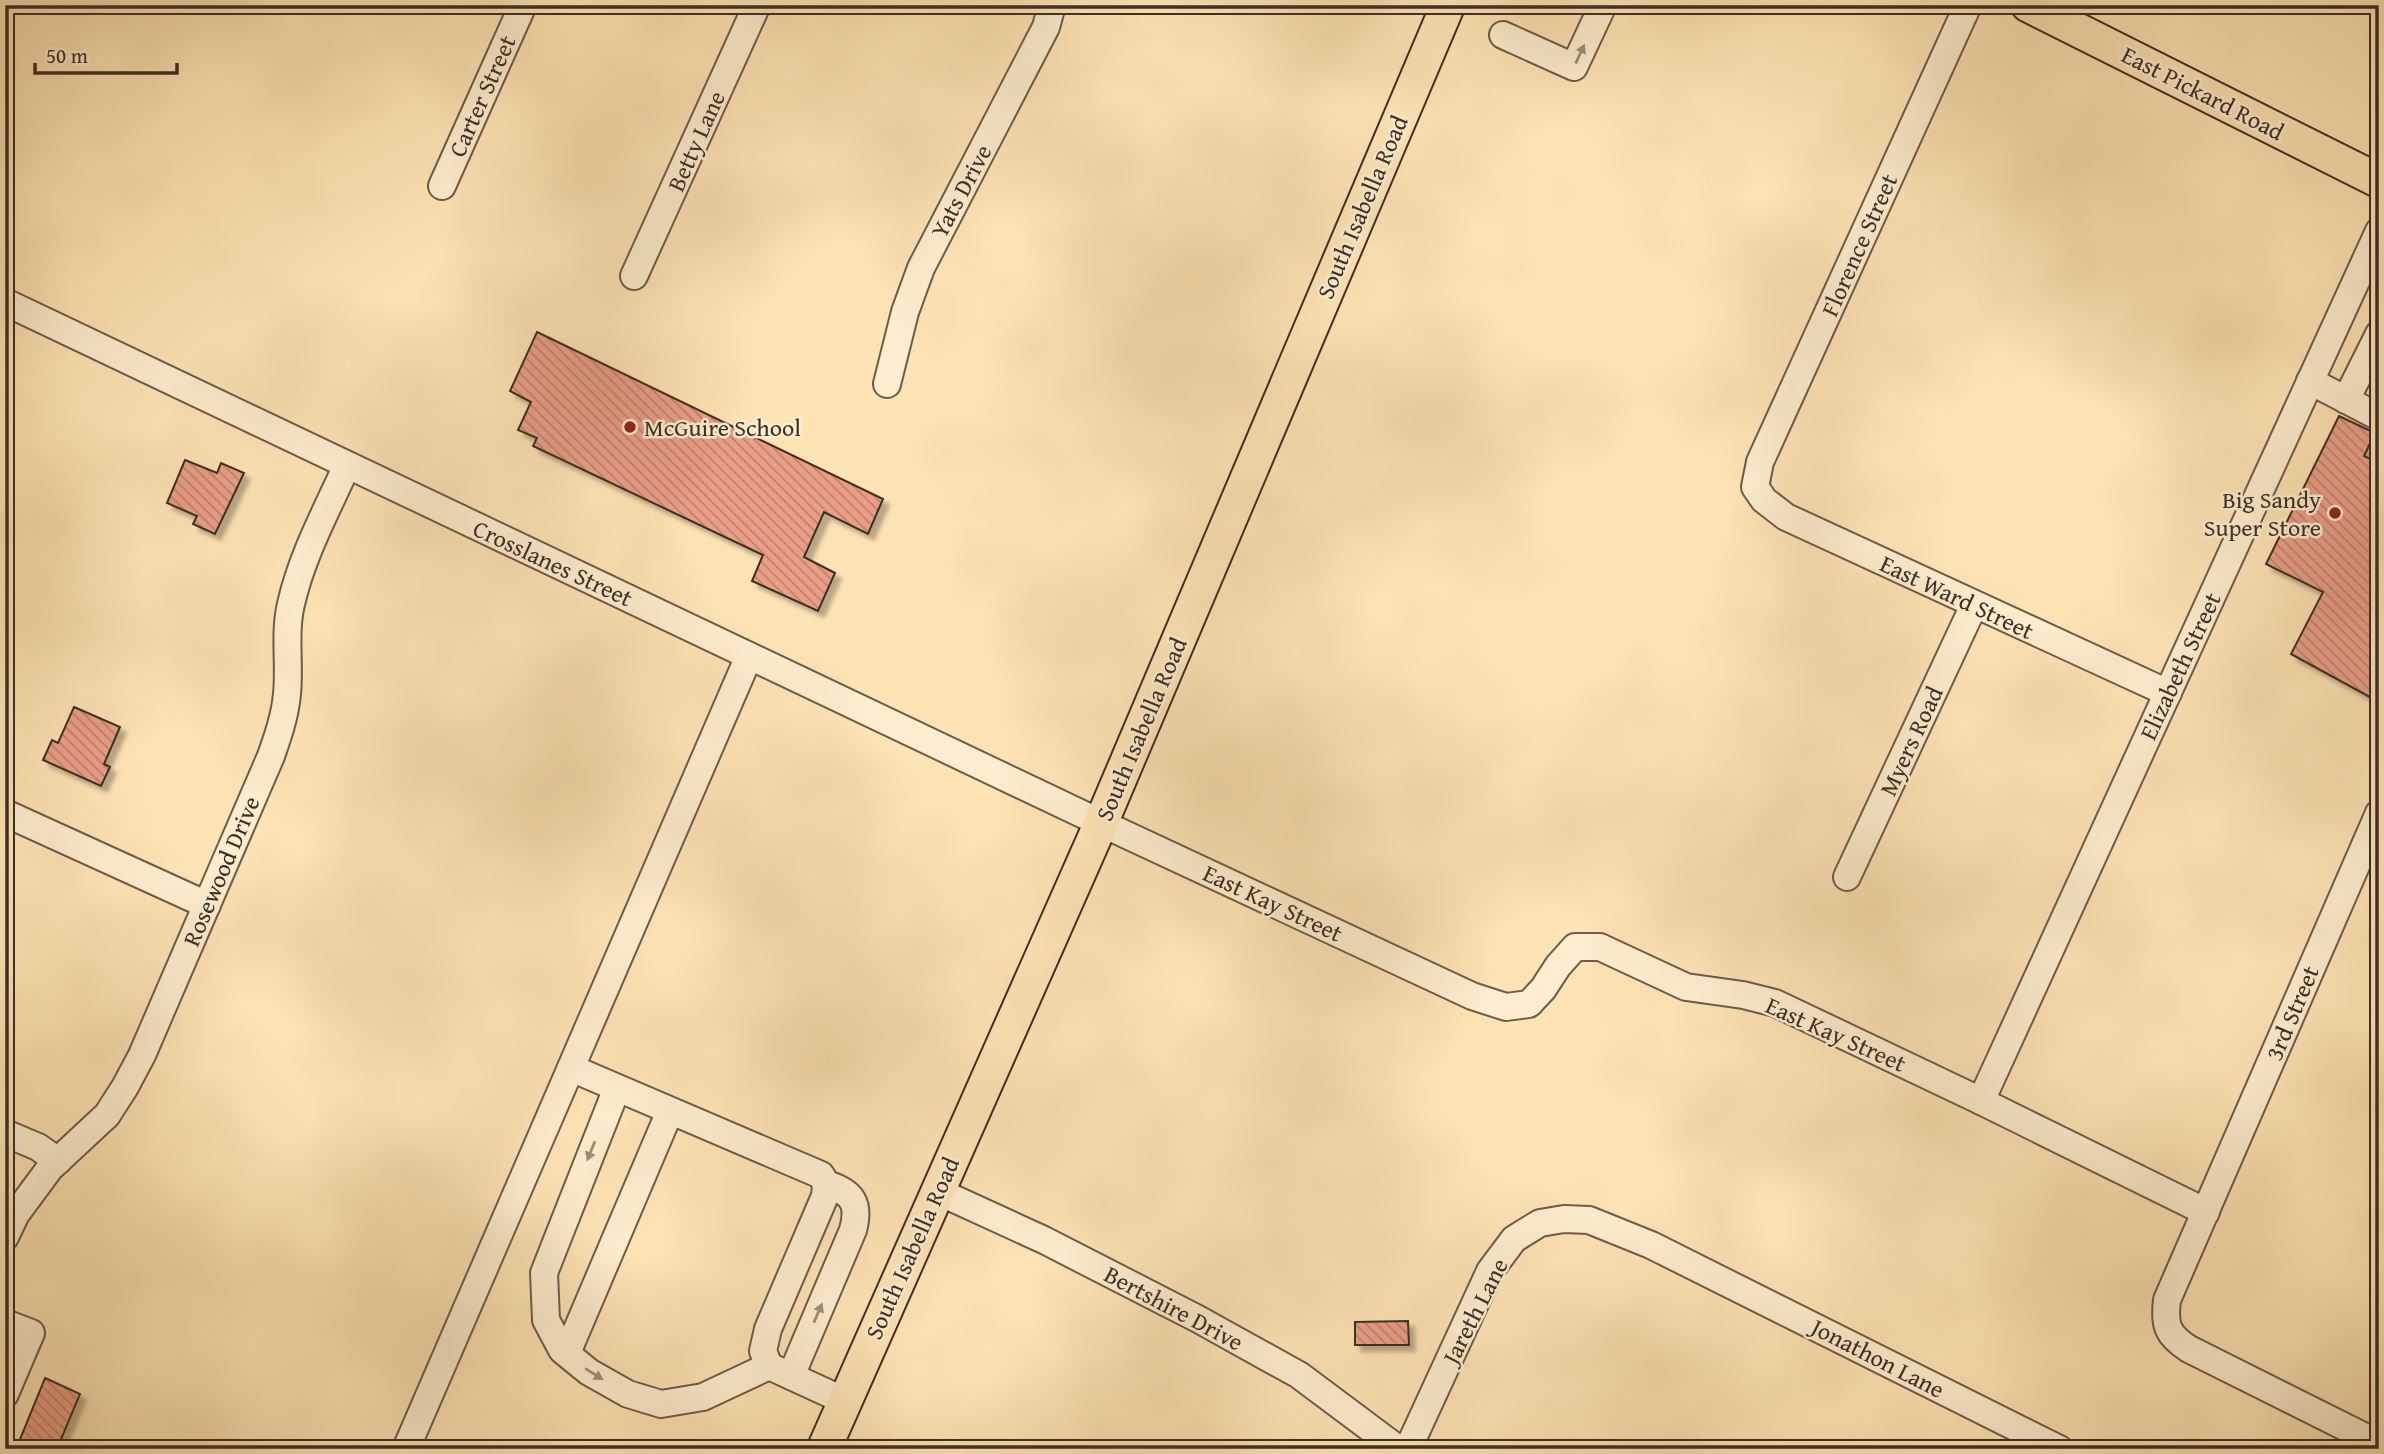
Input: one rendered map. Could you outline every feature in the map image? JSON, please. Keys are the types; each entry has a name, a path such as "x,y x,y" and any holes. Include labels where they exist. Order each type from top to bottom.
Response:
{"main road":[{"name":"South Isabella Road","path":"824,1449 1101,823 1448,5"},
{"name":"East Pickard Road","path":"2036,7 2379,181"}],"street":[{"name":"Carter Street","path":"442,186 523,5"},
{"name":"Betty Lane","path":"634,276 757,5"},
{"name":"Yats Drive","path":"887,384 905,312 921,268 1046,27 1052,5"},
{"path":"1503,35 1574,67 1603,5"},
{"name":"Florence Street","path":"1755,487 1760,462 1968,5"},
{"name":"Elizabeth Street","path":"1981,1101 2379,231"},
{"name":"Crosslanes Street","path":"5,302 1101,823"},
{"path":"2346,400 2379,334"},
{"path":"2310,381 2379,417"},
{"name":"Rosewood Drive","path":"5,1237 16,1214 32,1191 58,1161 107,1115 142,1055 271,756 283,721 287,692 290,605 304,561 347,465"},
{"name":"East Ward Street","path":"1755,487 1764,500 1786,517 2168,694"},
{"name":"Myers Road","path":"1847,877 1974,605"},
{"path":"406,1449 749,656"},
{"path":"5,813 207,905"},
{"name":"3rd Street","path":"2206,1212 2379,813"},
{"name":"East Kay Street","path":"1101,823 1472,996 1506,1007 1529,1004 1575,947 1600,947 1686,987 1743,995 1775,1003 2206,1212"},
{"path":"571,1068 821,1175 826,1184 825,1196 768,1329 763,1351 780,1371 845,1401"},
{"path":"617,1088 544,1273 545,1320 567,1353 589,1373 628,1394 661,1404 703,1397 780,1371 853,1230 857,1216 856,1205 849,1195 838,1187 826,1184"},
{"path":"567,1353 670,1111"},
{"path":"5,1133 38,1147 58,1161"},
{"name":"Bertshire Drive","path":"937,1191 1044,1240 1198,1319 1288,1369 1398,1449"},
{"path":"2206,1212 2167,1300 2165,1317 2174,1339 2379,1444"},
{"name":"Jareth Lane","path":"1408,1449 1490,1271 1514,1239 1540,1223 1564,1219 1589,1220 1651,1245 1696,1268"},
{"name":"Jonathon Lane","path":"1696,1268 2059,1449"},
{"path":"5,1323 31,1333 5,1394"}],"building":[{"path":"537,332 883,499 868,534 824,512 804,557 835,573 818,611 752,581 763,555 533,446 537,438 518,430 531,402 510,391"},
{"name":"Big Sandy Super Store","path":"2339,416 2375,433 2364,456 2379,463 2379,702 2291,654 2323,592 2266,564"},
{"path":"185,460 217,473 221,463 244,473 215,534 193,524 197,516 167,503"},
{"path":"74,707 120,727 104,764 110,767 101,786 43,760 52,740 58,743"},
{"path":"1408,1321 1409,1345 1355,1345 1355,1322"},
{"path":"45,1378 80,1394 57,1449 16,1449"}],"place":[{"name":"McGuire School","path":"630,427"},
{"name":"Big Sandy Super Store","path":"2335,513"}]}
